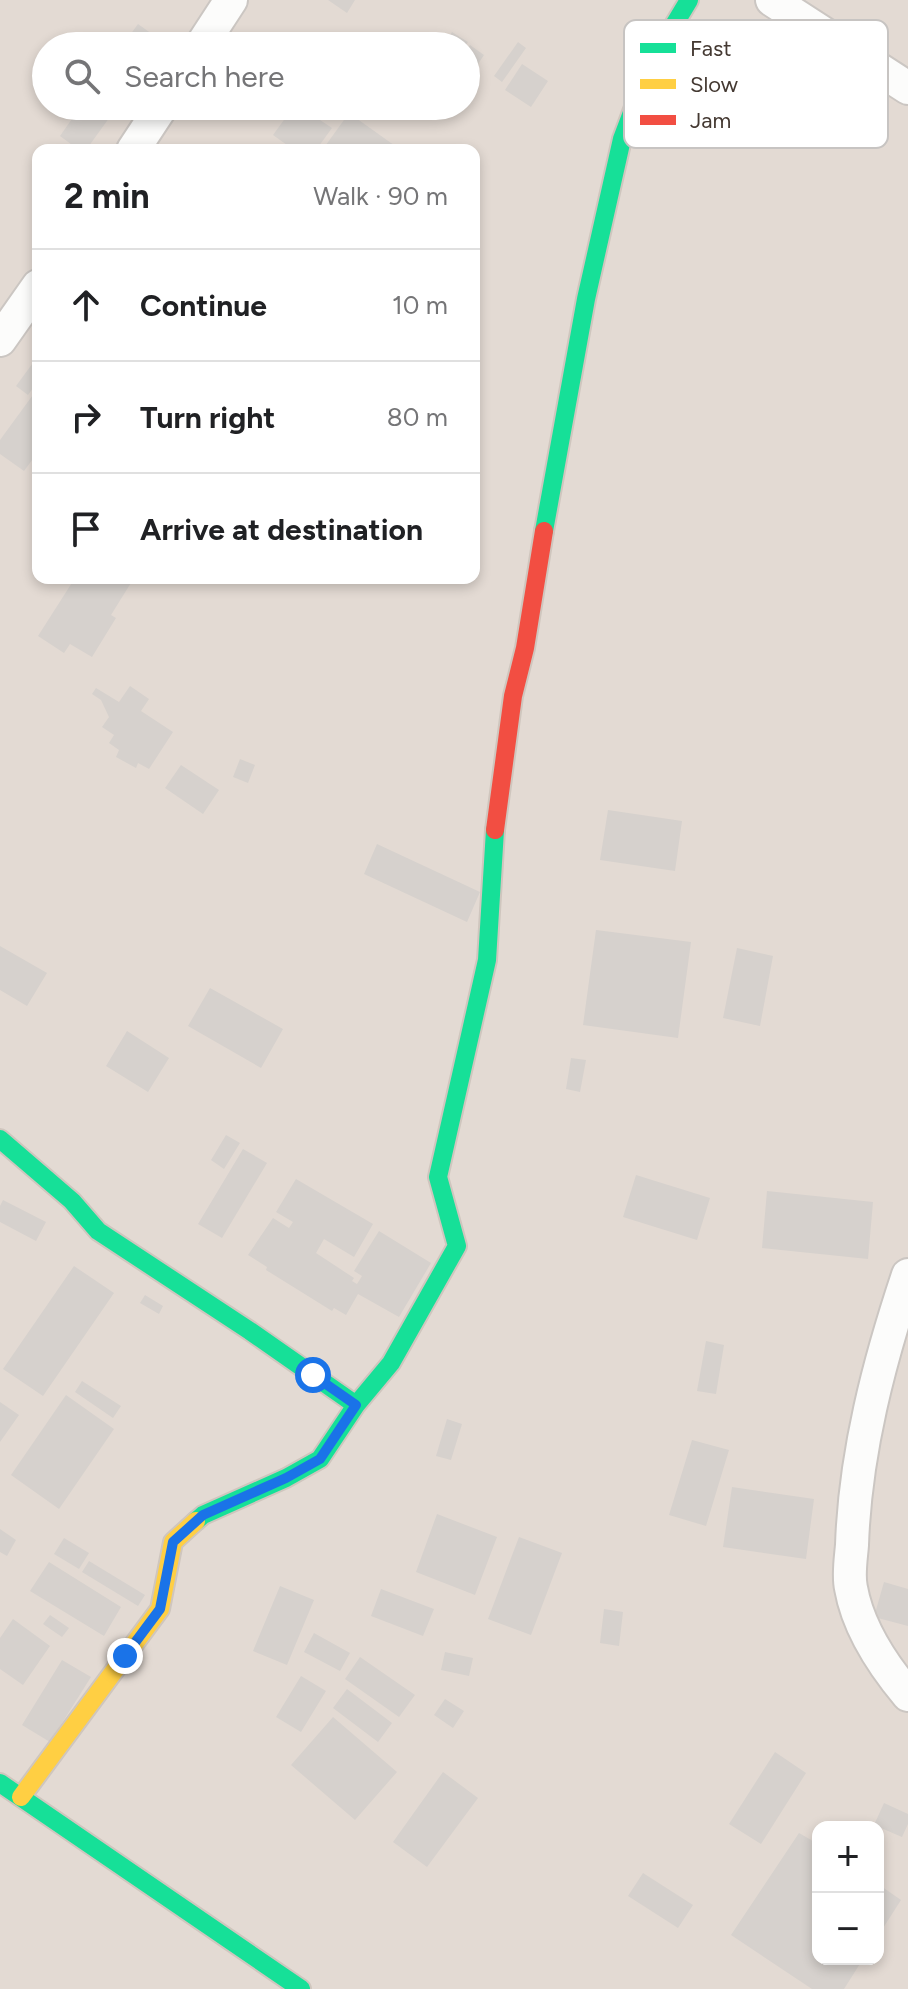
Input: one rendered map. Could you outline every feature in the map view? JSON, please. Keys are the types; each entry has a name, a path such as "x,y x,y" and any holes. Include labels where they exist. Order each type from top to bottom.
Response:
{"street":[{"path":"210,32 231,0"},
{"path":"677,20 689,0"},
{"path":"772,0 803,20"},
{"path":"888,75 908,88"},
{"path":"137,144 153,120"},
{"path":"21,1797 160,1609 173,1542 203,1515 286,1478 320,1459 356,1405 391,1363 457,1246 438,1177 487,960 497,802 513,696 525,648 556,456 586,299 624,134"},
{"path":"0,340 32,295"},
{"path":"0,1139 72,1201 98,1231 356,1405"},
{"path":"908,1275 872,1397 853,1513 850,1586 865,1634 908,1695"},
{"path":"0,1783 301,1989"}],"shaded area":[{"path":"0,0 908,0 908,1989 0,1989"}],"building":[{"path":"328,0 355,0 347,13"},
{"path":"138,24 149,32 132,32"},
{"path":"518,42 526,48 502,82 494,76"},
{"path":"522,64 548,81 531,107 505,90"},
{"path":"71,120 108,120 90,144 71,144 60,136"},
{"path":"284,120 320,120 332,128 320,144 286,144 273,135"},
{"path":"344,120 359,120 392,144 327,144"},
{"path":"32,364 32,389 28,395 16,386"},
{"path":"32,396 32,460 24,471 0,454 0,440"},
{"path":"71,584 130,584 111,615 116,618 92,657 70,644 64,653 38,636"},
{"path":"130,686 149,699 141,711 173,732 149,769 138,763 136,768 116,757 119,750 109,743 114,735 102,727 109,717 101,700 92,694 96,688 119,702"},
{"path":"240,759 255,765 248,783 233,777"},
{"path":"181,765 219,790 203,814 165,788"},
{"path":"608,810 682,821 675,871 600,860"},
{"path":"377,844 480,892 467,922 364,874"},
{"path":"596,930 691,942 678,1038 583,1025"},
{"path":"0,946 47,973 27,1006 0,990"},
{"path":"737,948 773,956 760,1026 723,1018"},
{"path":"210,988 283,1029 261,1068 188,1026"},
{"path":"127,1031 169,1058 148,1092 106,1066"},
{"path":"571,1058 586,1060 580,1092 566,1089"},
{"path":"226,1135 240,1143 224,1169 211,1160"},
{"path":"243,1149 267,1163 222,1238 198,1224"},
{"path":"636,1175 710,1198 697,1240 623,1217"},
{"path":"296,1179 373,1224 354,1257 324,1239 316,1253 354,1278 352,1281 357,1284 362,1276 354,1271 379,1231 431,1263 399,1317 358,1294 346,1315 334,1308 332,1311 266,1270 267,1267 248,1255 273,1218 289,1228 293,1222 276,1212"},
{"path":"767,1191 873,1202 868,1259 762,1248"},
{"path":"3,1200 46,1222 36,1241 0,1222"},
{"path":"74,1266 114,1293 43,1396 3,1369"},
{"path":"145,1295 163,1306 159,1314 140,1303"},
{"path":"706,1341 724,1345 716,1394 697,1391"},
{"path":"82,1381 121,1406 113,1418 75,1392"},
{"path":"66,1395 114,1429 59,1509 11,1475"},
{"path":"0,1402 19,1415 0,1442"},
{"path":"447,1419 462,1424 451,1460 436,1456"},
{"path":"692,1440 729,1450 706,1526 669,1515"},
{"path":"732,1487 814,1499 806,1559 723,1547"},
{"path":"437,1514 497,1537 475,1595 416,1572"},
{"path":"0,1529 16,1540 7,1556 0,1552"},
{"path":"519,1537 562,1553 531,1635 488,1619"},
{"path":"64,1538 89,1553 79,1569 54,1554"},
{"path":"89,1561 145,1595 138,1606 82,1572"},
{"path":"49,1562 121,1607 104,1636 30,1591"},
{"path":"884,1582 908,1589 908,1626 874,1617"},
{"path":"280,1586 314,1600 287,1665 253,1651"},
{"path":"381,1589 434,1609 423,1636 371,1616"},
{"path":"604,1609 623,1612 619,1646 600,1643"},
{"path":"50,1615 69,1628 62,1637 43,1624"},
{"path":"13,1619 50,1646 23,1685 0,1669 0,1638"},
{"path":"314,1633 350,1653 340,1671 304,1652"},
{"path":"445,1652 473,1658 469,1676 441,1670"},
{"path":"360,1657 415,1695 399,1717 345,1679"},
{"path":"62,1660 91,1677 50,1742 22,1725"},
{"path":"301,1676 326,1691 301,1732 276,1717"},
{"path":"347,1689 392,1723 378,1742 333,1708"},
{"path":"445,1699 464,1711 453,1728 434,1715"},
{"path":"333,1717 397,1772 355,1820 291,1765"},
{"path":"775,1752 806,1773 761,1844 729,1824"},
{"path":"443,1772 478,1798 427,1867 393,1842"},
{"path":"884,1803 908,1814 908,1824 902,1837 884,1829 884,1821 876,1821"},
{"path":"799,1833 812,1841 812,1965 859,1965 844,1989 812,1989 731,1935"},
{"path":"643,1873 693,1905 678,1928 628,1896"},
{"path":"884,1888 901,1900 884,1927"}],"traffic: fast":[{"path":"677,20 689,0"},
{"path":"544,531 586,299 624,134"},
{"path":"196,1521 320,1459 356,1405 391,1363 457,1246 438,1177 487,960 495,830"},
{"path":"0,1139 72,1201 98,1231 356,1405"},
{"path":"0,1783 301,1989"}],"traffic: slow":[{"path":"21,1797 160,1609 173,1542 196,1521"}],"traffic: jam":[{"path":"495,830 513,696 525,648 544,531"}],"route":[{"path":"125,1656 160,1609 173,1542 203,1515 286,1478 320,1459 356,1405 313,1375"}]}
